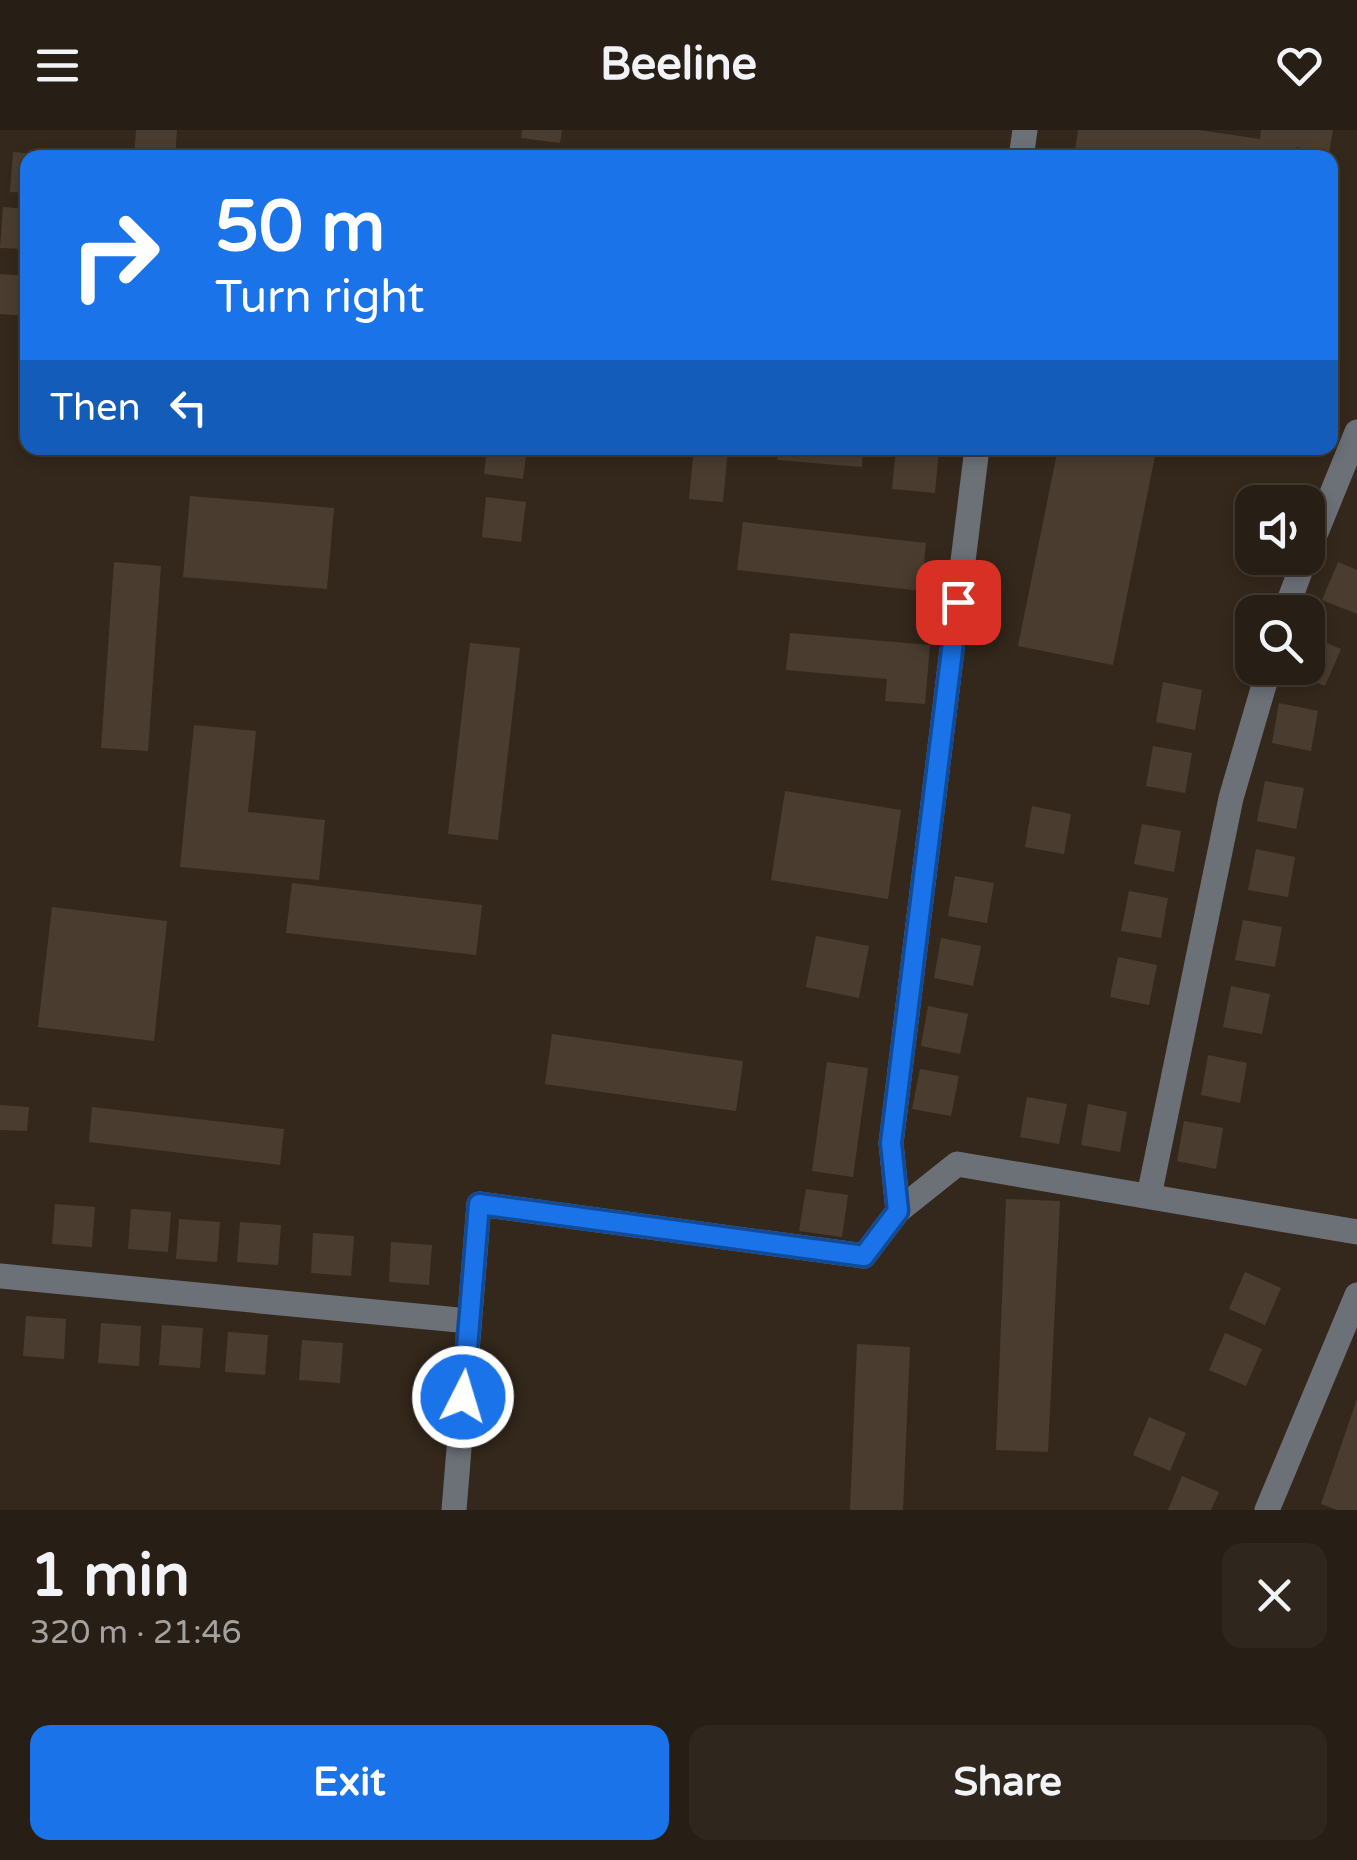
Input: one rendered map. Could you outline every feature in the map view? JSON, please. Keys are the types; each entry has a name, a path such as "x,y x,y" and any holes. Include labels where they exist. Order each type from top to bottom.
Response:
{"street":[{"path":"1325,509 1357,432"},
{"path":"898,1211 891,1143 976,455"},
{"path":"1150,1196 1232,798 1264,685"},
{"path":"454,1510 479,1204 864,1256 898,1211 957,1164 1357,1232"},
{"path":"0,1276 469,1321"},
{"path":"1268,1510 1357,1295"}],"building":[{"path":"136,130 177,130 176,150 135,150"},
{"path":"522,130 562,130 560,143 521,138"},
{"path":"1078,130 1199,130 1260,139 1261,130 1333,130 1330,150 1075,150"},
{"path":"13,152 20,153 20,193 10,192"},
{"path":"3,207 20,208 20,249 0,248"},
{"path":"0,274 20,275 20,315 0,314"},
{"path":"486,455 526,455 523,479 484,474"},
{"path":"693,455 727,455 723,502 689,499"},
{"path":"777,455 863,455 862,467 777,460"},
{"path":"895,455 938,455 935,493 892,489"},
{"path":"1057,455 1155,456 1113,665 1018,646"},
{"path":"190,496 334,508 327,589 183,577"},
{"path":"486,497 526,502 521,542 482,537"},
{"path":"743,522 926,543 921,591 737,570"},
{"path":"114,562 161,566 148,751 101,748"},
{"path":"1338,562 1357,570 1357,614 1325,601"},
{"path":"790,633 930,645 925,704 885,701 887,679 786,670"},
{"path":"1325,642 1341,649 1323,685"},
{"path":"470,643 520,648 498,840 448,834"},
{"path":"1163,682 1202,690 1195,730 1156,722"},
{"path":"1279,703 1318,711 1311,751 1272,743"},
{"path":"194,725 256,731 248,812 325,820 319,880 180,867"},
{"path":"1153,746 1192,753 1185,793 1146,786"},
{"path":"1265,781 1304,788 1296,829 1257,821"},
{"path":"785,791 901,810 888,899 771,880"},
{"path":"1032,806 1071,814 1064,854 1025,847"},
{"path":"1142,824 1181,831 1174,872 1134,864"},
{"path":"1256,849 1295,857 1288,897 1248,890"},
{"path":"955,876 994,883 987,923 948,916"},
{"path":"292,883 482,905 476,955 286,933"},
{"path":"1129,891 1168,898 1161,938 1121,931"},
{"path":"52,907 167,921 154,1041 38,1027"},
{"path":"1243,920 1282,927 1275,967 1235,960"},
{"path":"816,936 869,946 859,998 806,987"},
{"path":"941,938 981,946 973,986 934,978"},
{"path":"1118,957 1157,965 1149,1005 1110,997"},
{"path":"1231,986 1270,994 1262,1034 1223,1027"},
{"path":"928,1006 968,1014 960,1054 921,1046"},
{"path":"552,1034 743,1061 736,1111 545,1084"},
{"path":"1208,1055 1247,1063 1240,1103 1201,1095"},
{"path":"827,1062 868,1068 853,1177 812,1171"},
{"path":"920,1069 959,1076 951,1116 912,1109"},
{"path":"1027,1097 1067,1104 1059,1144 1020,1137"},
{"path":"1088,1104 1127,1112 1120,1152 1081,1145"},
{"path":"0,1105 29,1107 27,1131 0,1130"},
{"path":"92,1107 284,1129 280,1165 89,1142"},
{"path":"1184,1121 1223,1128 1216,1169 1177,1161"},
{"path":"806,1189 848,1195 842,1237 799,1231"},
{"path":"1006,1199 1060,1201 1048,1452 996,1450"},
{"path":"55,1204 95,1207 92,1247 52,1244"},
{"path":"131,1209 171,1212 168,1252 128,1249"},
{"path":"179,1219 220,1222 217,1262 176,1259"},
{"path":"240,1222 281,1225 278,1265 237,1262"},
{"path":"313,1233 354,1236 351,1276 311,1273"},
{"path":"391,1242 432,1245 429,1285 389,1282"},
{"path":"1245,1272 1281,1288 1265,1325 1229,1309"},
{"path":"26,1316 66,1319 64,1359 23,1356"},
{"path":"101,1323 141,1326 139,1366 98,1363"},
{"path":"162,1325 203,1328 200,1368 159,1365"},
{"path":"228,1332 268,1335 265,1375 225,1372"},
{"path":"1225,1333 1262,1349 1246,1386 1209,1370"},
{"path":"302,1340 343,1343 340,1383 299,1380"},
{"path":"857,1344 910,1347 903,1510 850,1510"},
{"path":"1357,1399 1357,1510 1337,1510 1321,1504"},
{"path":"1149,1417 1186,1433 1170,1471 1133,1455"},
{"path":"1182,1476 1219,1492 1211,1510 1168,1510"}],"route":[{"path":"463,1397 479,1204 864,1256 898,1211 891,1143 958,602"}]}
